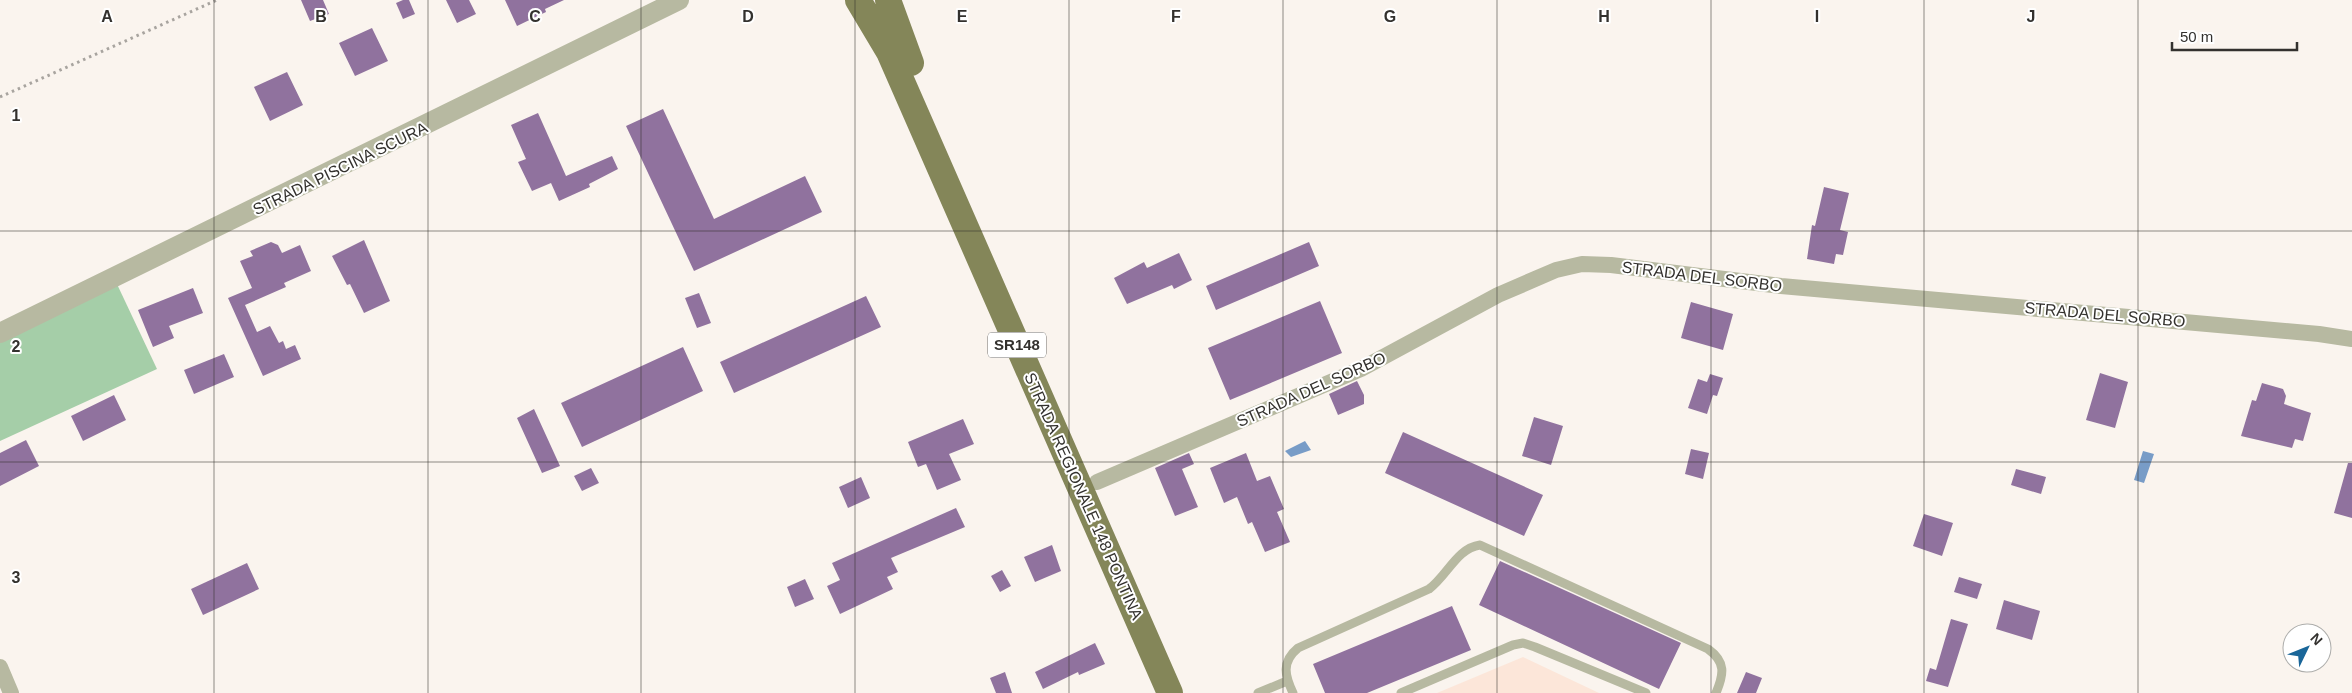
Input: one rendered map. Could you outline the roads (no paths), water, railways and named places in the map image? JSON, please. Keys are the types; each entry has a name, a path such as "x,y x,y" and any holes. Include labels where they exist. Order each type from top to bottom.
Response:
{"main road":[{"name":"STRADA REGIONALE 148 PONTINA","path":"858,0 889,52 1170,693"},
{"name":"STRADA REGIONALE 148 PONTINA","path":"888,0 915,70 1188,693"}],"street":[{"name":"STRADA PISCINA SCURA","path":"0,333 679,0"},
{"name":"STRADA DEL SORBO","path":"1097,482 1352,374 1498,295 1556,270 1582,264 1611,265 1781,286 2319,334 2352,339"},
{"path":"0,667 11,693"}],"lane":[{"path":"1293,693 1287,680 1286,665 1288,658 1298,648 1430,589 1441,579 1463,552 1468,548 1480,545 1708,649 1719,659 1724,673 1716,693"},
{"path":"1401,693 1509,647 1523,644 1535,646 1646,693"},
{"path":"1258,693 1287,680"}],"water":[{"path":"1305,441 1311,450 1291,457 1285,451"},
{"path":"2143,451 2154,454 2144,483 2134,480"}]}
